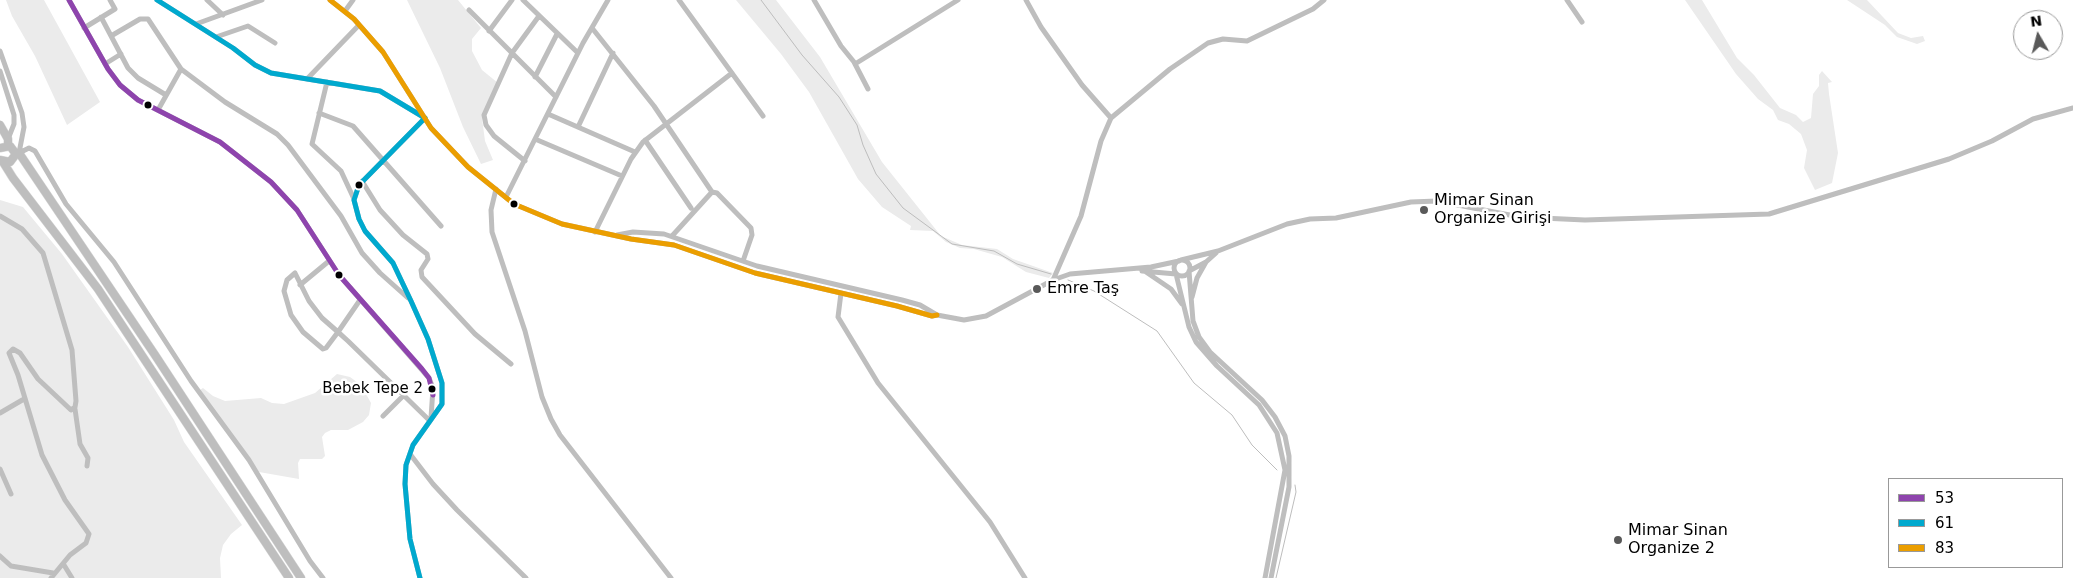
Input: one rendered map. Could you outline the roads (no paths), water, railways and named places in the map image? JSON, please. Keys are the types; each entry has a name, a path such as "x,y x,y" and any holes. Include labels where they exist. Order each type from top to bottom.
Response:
{"highway":[{"path":"0,125 8,142 14,148 155,355 301,578"},
{"path":"0,148 8,142"},
{"path":"17,154 12,161 2,163 98,289 289,578"}],"street":[{"path":"69,0 105,64 120,85 138,100 220,142 271,182 297,210 329,261 360,300 429,378 433,388 434,407 430,421"},
{"path":"84,28 115,9 110,0"},
{"path":"157,0 216,37 255,65 271,73 380,91 425,118"},
{"path":"207,0 223,14"},
{"path":"196,24 261,0"},
{"path":"330,0 360,25 383,52 425,118 468,167 514,204 562,224 595,232 674,245 755,273 932,316 938,315"},
{"path":"345,11 353,0"},
{"path":"489,31 512,0"},
{"path":"524,0 578,53"},
{"path":"506,197 578,53 608,0"},
{"path":"679,0 763,116"},
{"path":"814,0 841,46 855,64 868,89"},
{"path":"855,64 958,0"},
{"path":"1026,0 1041,27 1082,85 1111,118"},
{"path":"1053,280 1081,216 1101,141 1111,118 1170,69 1208,43 1222,40 1246,41 1312,10 1324,0"},
{"path":"1567,0 1582,22"},
{"path":"469,10 556,97"},
{"path":"525,161 494,136 486,125 484,115 512,54 539,16"},
{"path":"101,17 128,68 138,78 166,95"},
{"path":"111,36 140,19 146,18 181,69 225,102 277,134 288,145 341,216 362,253 380,273 411,301"},
{"path":"307,79 360,25"},
{"path":"216,37 248,26 275,43"},
{"path":"592,28 666,123 712,192 717,193 752,229 752,235 743,261"},
{"path":"535,77 557,34"},
{"path":"0,51 22,113 24,127 17,154"},
{"path":"578,127 613,53"},
{"path":"105,64 121,54"},
{"path":"158,110 181,69"},
{"path":"0,71 14,115 14,124 8,142"},
{"path":"595,232 622,176 644,140 732,73"},
{"path":"327,82 312,144 341,171 365,231 393,263 428,340 442,383 442,404 413,445 405,475 410,540 420,578"},
{"path":"617,235 640,232 672,236 743,261 902,300 920,305 938,315 964,320 986,316 1053,280 1070,274 1151,268 1218,251 1287,224 1310,219 1336,218 1411,202 1437,201 1520,217 1586,220 1769,214 1948,159 1992,140 2033,118 2073,108"},
{"path":"319,113 353,126 441,226"},
{"path":"548,114 635,152"},
{"path":"354,200 362,181 425,118"},
{"path":"536,139 622,176"},
{"path":"644,140 690,208"},
{"path":"17,154 29,148 35,151 66,204 114,262 190,381 249,460 310,561 323,578"},
{"path":"362,181 380,210 403,235 427,254 428,259 421,270 422,277 475,334 511,364"},
{"path":"496,189 491,210 492,232 525,331 542,397 551,419 560,435 671,578"},
{"path":"672,236 712,192"},
{"path":"0,209 1,216 26,232 40,249 47,262 71,345 74,409 80,444 88,458 87,466"},
{"path":"1124,269 1184,276 1189,271 1206,262 1218,251"},
{"path":"1180,260 1188,263 1192,321 1204,345 1262,400 1275,417 1285,436 1291,473 1271,578"},
{"path":"1180,260 1174,266 1196,342 1205,354 1259,405 1278,434 1285,470 1266,578"},
{"path":"300,284 329,261"},
{"path":"1190,302 1197,278 1206,262"},
{"path":"1144,271 1172,289 1185,309"},
{"path":"360,300 338,332 323,349 303,332 291,315 284,291 287,280 295,273 308,301 322,318 338,332 430,421"},
{"path":"841,293 838,317 878,382 990,522 1025,578"},
{"path":"0,556 11,566 52,576 64,565 70,555 86,543 89,534 65,500 45,461 24,399 18,374 9,353 12,349 20,353 38,379 57,398 70,410 74,409"},
{"path":"382,416 404,395"},
{"path":"0,413 24,399"},
{"path":"410,454 451,504 526,578"},
{"path":"0,469 11,494"},
{"path":"64,565 72,578"}],"waterway":[{"path":"761,0 802,55 839,97 857,125 863,145 876,174 903,208 952,244 994,251 1017,264 1051,274"},
{"path":"1068,280 1094,291 1157,331 1194,383 1232,415 1252,445 1277,470"},
{"path":"1276,578 1296,492 1295,485"}],"place":[{"name":"Mimar Sinan Organize Girişi","path":"1424,210"},
{"name":"Emre Taş","path":"1037,289"},
{"name":"Bebek Tepe 2","path":"432,389"},
{"name":"Mimar Sinan Organize 2","path":"1618,540"}]}
